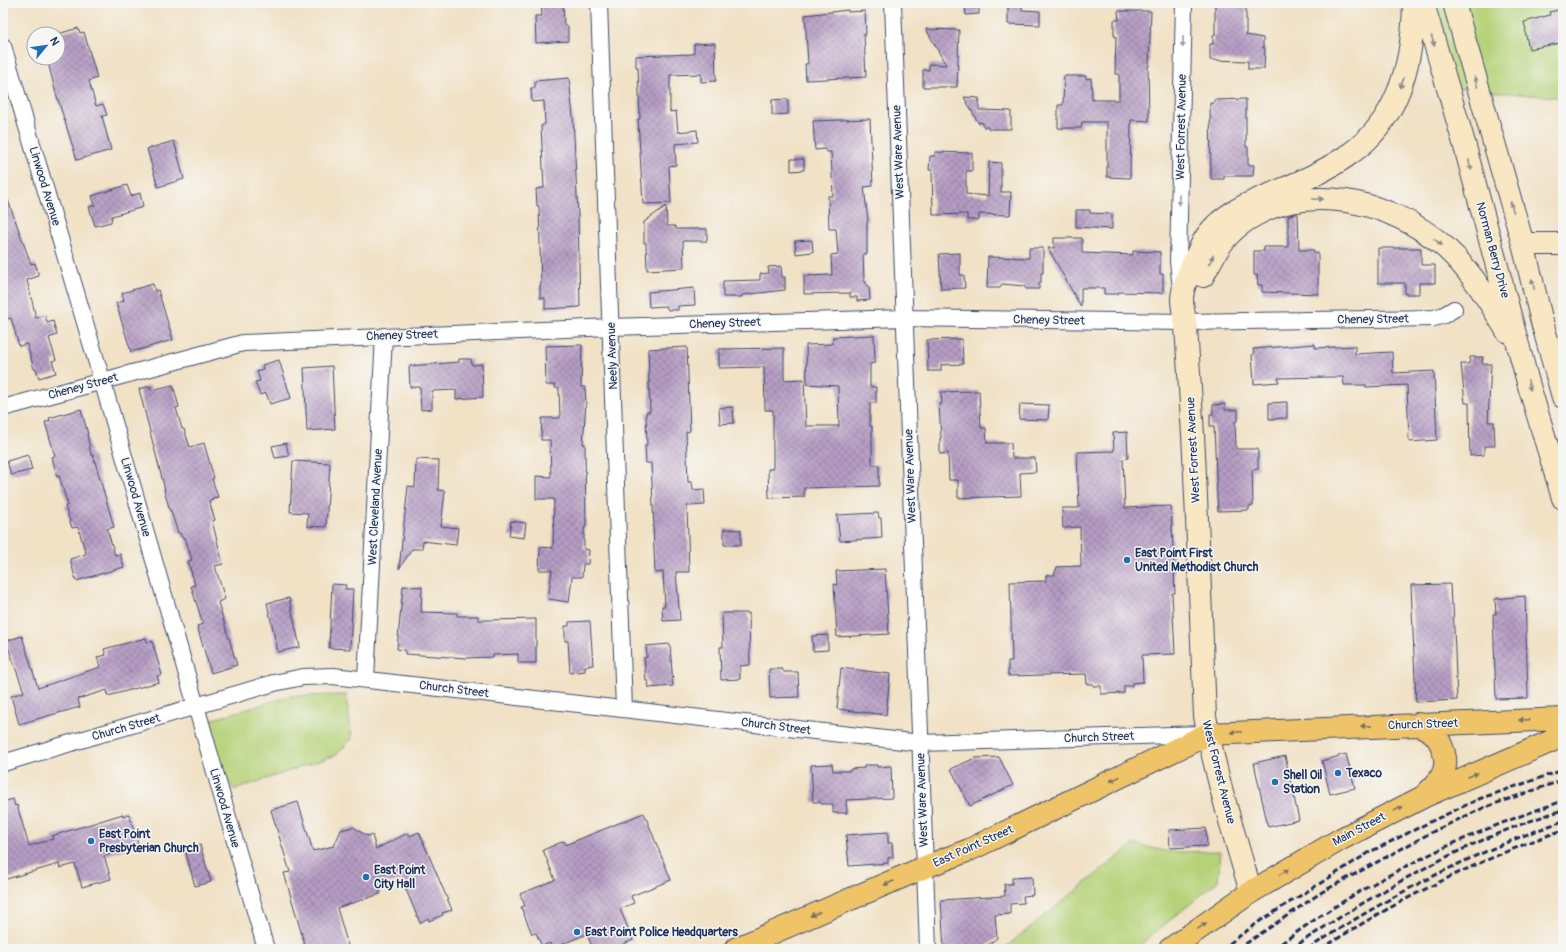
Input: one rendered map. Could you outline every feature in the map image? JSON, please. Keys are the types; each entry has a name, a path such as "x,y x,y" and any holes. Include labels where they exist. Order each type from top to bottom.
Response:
{"main road":[{"path":"1182,298 1189,275 1201,246 1208,234 1219,223 1235,210 1252,201 1296,183 1335,164 1370,138 1383,121 1393,104 1404,78 1413,27 1414,3"},
{"name":"Norman Berry Drive","path":"1423,3 1464,143 1530,386 1563,498"},
{"path":"1454,3 1523,244 1542,322 1563,397"},
{"path":"1186,322 1198,287 1215,252 1225,238 1239,225 1258,213 1285,203 1303,199 1334,199 1364,204 1385,211 1428,234 1445,247 1460,262 1486,295 1523,357"},
{"path":"1523,244 1563,244"},
{"name":"West Forrest Avenue","path":"1182,298 1186,322 1193,436 1205,716 1228,814 1251,892"},
{"name":"Church Street","path":"1208,734 1563,719"},
{"path":"1418,724 1434,733 1442,746 1446,760 1445,772 1439,782 1425,796"},
{"name":"East Point Street","path":"735,949 924,867 969,850 1208,734"},
{"name":"Main Street","path":"1170,949 1251,892 1341,839 1425,796 1563,736"}],"street":[{"name":"Neely Avenue","path":"599,3 624,709"},
{"name":"West Ware Avenue","path":"893,3 928,949"},
{"name":"West Forrest Avenue","path":"1182,298 1178,261 1184,3"},
{"name":"Linwood Avenue","path":"3,46 197,706 266,949"},
{"name":"Cheney Street","path":"3,408 243,343 611,327 904,318 1186,322 1434,318 1444,315 1454,308"},
{"name":"West Cleveland Avenue","path":"366,679 384,336"},
{"name":"Church Street","path":"3,763 274,683 303,677 333,676 920,743 1208,734"}],"green space":[{"path":"1431,3 1563,3 1563,98 1452,88"},
{"path":"346,695 352,739 336,755 234,790 219,765 207,721 290,696"},
{"path":"1134,844 1170,852 1221,851 1218,881 1135,949 1003,949"}],"building":[{"path":"541,3 563,3 564,26 568,26 568,41 536,43 535,16 542,16"},
{"path":"965,3 979,3 979,14 966,15"},
{"path":"1008,3 1022,3 1022,10 1040,11 1040,25 1008,24"},
{"path":"1215,3 1246,3 1246,35 1263,38 1263,48 1265,48 1264,69 1248,69 1248,61 1210,60 1210,44 1213,44 1213,35 1215,35"},
{"path":"1563,9 1563,39 1560,43 1529,49 1524,22 1550,15 1549,12"},
{"path":"848,10 848,12 865,11 866,34 864,34 866,77 806,80 805,64 808,64 805,15"},
{"path":"1118,11 1151,11 1148,66 1149,121 1131,120 1130,178 1107,177 1107,122 1082,122 1081,128 1058,128 1058,105 1063,105 1064,76 1086,76 1086,79 1091,78 1092,100 1119,100 1119,74 1115,74 1116,36 1114,36 1114,20 1119,20"},
{"path":"78,28 80,33 84,32 97,78 89,81 96,106 103,104 107,115 102,116 111,150 77,160 49,66 66,66 66,32"},
{"path":"926,29 959,30 957,87 923,87 923,70 929,70 929,64 946,65"},
{"path":"715,43 716,81 701,82 701,74 670,75 670,112 676,111 678,132 697,130 698,142 675,144 676,165 669,166 671,203 643,204 638,119 640,119 638,67 636,67 636,56 694,54 694,44"},
{"path":"569,78 573,117 578,216 580,307 545,309 545,298 540,298 539,206 537,206 536,189 544,188 541,126 545,124 544,101 532,102 531,88 535,88 535,81"},
{"path":"964,97 979,98 979,110 1011,111 1011,129 988,129 988,127 983,127 983,123 979,122 979,124"},
{"path":"788,99 788,114 772,115 772,100"},
{"path":"1246,99 1246,147 1248,147 1248,165 1254,165 1253,176 1224,176 1224,179 1211,179 1210,103 1214,103 1214,100"},
{"path":"870,119 873,186 864,187 868,221 867,254 863,254 864,282 866,282 866,285 869,287 870,300 857,301 857,297 850,297 850,293 804,294 804,276 832,275 831,255 838,254 836,229 829,229 828,196 833,196 831,152 827,152 825,149 815,150 813,121"},
{"path":"174,141 184,179 158,187 147,149"},
{"path":"935,152 972,153 972,171 966,171 966,194 988,196 989,162 1001,163 1001,192 1011,192 1010,215 979,214 979,220 967,220 967,214 933,215 932,170 929,170 930,156 935,156"},
{"path":"791,159 804,159 804,170 791,171"},
{"path":"127,185 131,196 140,193 143,207 112,216 111,222 95,226 89,207 95,205 92,196"},
{"path":"5,192 31,264 35,263 39,276 27,280 36,318 45,315 47,323 53,321 57,335 49,338 56,360 52,361 56,373 39,378 36,369 34,369 27,344 19,346 11,318 3,320 3,193"},
{"path":"666,206 667,226 675,226 676,229 707,229 707,241 683,241 684,268 647,270 646,243 644,243 644,222"},
{"path":"1076,210 1090,210 1090,213 1112,214 1112,229 1076,227"},
{"path":"1298,214 1299,250 1314,250 1314,253 1318,253 1318,294 1262,292 1262,285 1258,285 1257,275 1254,275 1254,251 1264,251 1264,247 1288,247 1288,216"},
{"path":"1054,238 1082,238 1082,253 1133,255 1133,251 1160,252 1160,274 1163,274 1163,293 1118,292 1118,294 1104,294 1104,288 1081,288 1081,307 1048,248 1054,248"},
{"path":"812,240 813,252 796,254 795,241"},
{"path":"1029,248 1043,248 1043,273 1041,273 1039,289 1026,289 1024,286 1002,284 1000,288 987,288 988,257 1029,258"},
{"path":"1378,248 1421,248 1421,265 1435,265 1435,283 1419,283 1419,294 1405,294 1405,283 1378,283"},
{"path":"960,253 960,275 964,275 965,288 941,289 939,254"},
{"path":"781,266 782,277 785,277 785,290 742,295 742,297 723,297 723,281 760,280 760,274 769,273 768,267"},
{"path":"153,284 155,291 158,290 173,340 131,352 116,303 124,301 122,293"},
{"path":"694,288 695,305 678,306 678,310 668,310 666,306 649,307 648,292"},
{"path":"874,335 875,363 870,364 870,387 876,387 876,403 870,403 870,426 872,426 872,465 879,465 879,486 804,488 804,497 769,498 768,469 773,469 773,410 765,410 764,367 719,368 719,349 784,348 784,380 804,379 806,426 839,426 838,386 807,384 806,345 832,344 833,337"},
{"path":"962,339 963,364 941,365 941,371 928,371 927,340"},
{"path":"1315,344 1315,348 1355,346 1355,354 1392,352 1393,373 1434,371 1437,440 1409,442 1407,385 1366,387 1366,385 1344,385 1343,377 1278,378 1279,382 1254,384 1253,349"},
{"path":"582,345 581,387 585,387 586,402 583,444 585,444 586,527 584,528 584,549 589,550 588,564 583,564 582,577 572,577 569,602 548,599 552,570 539,570 540,547 553,548 554,499 536,499 536,476 551,477 550,440 541,440 542,418 560,418 559,388 555,388 555,385 546,385 545,346"},
{"path":"687,347 690,431 686,432 688,482 692,482 693,490 704,489 705,505 687,506 689,572 676,572 680,620 663,621 662,606 665,606 663,572 655,573 651,463 646,463 645,445 647,445 646,412 650,412 648,349"},
{"path":"1470,357 1483,357 1482,364 1491,364 1488,422 1494,422 1495,446 1484,446 1484,455 1470,456 1469,403 1465,403 1461,364 1469,364"},
{"path":"459,359 471,359 472,365 482,364 483,397 456,399 456,390 432,391 432,409 421,410 420,387 410,387 409,366 459,362"},
{"path":"279,360 291,398 270,404 266,393 260,395 255,382 260,381 257,371 263,369 262,365"},
{"path":"332,366 335,429 307,431 304,368"},
{"path":"173,385 179,407 176,408 182,429 184,429 190,447 204,443 214,478 212,479 218,497 212,498 213,500 209,501 215,520 212,521 223,564 215,566 225,599 218,602 237,665 211,673 197,626 203,624 191,586 195,585 188,561 192,560 185,537 182,538 180,533 178,533 170,511 139,389 150,386 151,390"},
{"path":"979,391 981,428 986,428 987,443 1011,443 1012,458 1035,458 1036,472 1020,473 1021,496 958,498 958,480 949,480 948,453 940,454 941,438 939,404 942,404 941,392"},
{"path":"1287,402 1287,418 1269,419 1269,403"},
{"path":"1020,404 1049,405 1048,420 1019,419"},
{"path":"1225,404 1225,410 1238,410 1238,421 1235,421 1236,449 1258,449 1258,469 1252,470 1253,506 1249,506 1249,510 1218,511 1214,426 1210,426 1210,414 1213,414 1213,405"},
{"path":"733,407 734,423 720,424 719,408"},
{"path":"81,409 88,434 91,455 93,455 114,527 107,529 115,555 120,554 124,567 76,581 70,559 86,554 78,527 72,528 65,506 68,505 59,476 57,477 52,457 55,456 45,422 50,421 49,418"},
{"name":"East Point First United Methodist Church","path":"1127,432 1128,458 1123,459 1125,508 1171,506 1175,593 1172,593 1175,654 1142,655 1143,682 1132,683 1132,686 1124,686 1124,693 1101,694 1101,686 1087,684 1086,674 1008,676 1008,661 1012,661 1010,582 1046,581 1046,575 1054,575 1057,567 1081,566 1080,527 1063,528 1062,508 1079,508 1077,452 1114,451 1113,433"},
{"path":"286,443 289,456 275,458 272,446"},
{"path":"28,455 32,470 11,475 7,461"},
{"path":"416,459 439,460 438,490 445,491 441,526 458,528 456,545 423,541 422,549 412,549 399,569 408,486 415,487"},
{"path":"293,461 330,463 326,527 307,526 308,513 290,512"},
{"path":"878,513 879,518 881,518 882,538 840,541 837,515"},
{"path":"511,521 526,523 524,538 509,536"},
{"path":"724,529 741,530 741,545 724,545"},
{"path":"885,569 889,634 837,637 834,584 837,585 836,571"},
{"path":"332,584 346,585 345,589 353,589 350,649 329,648"},
{"path":"1450,584 1451,604 1453,604 1457,700 1416,702 1411,585"},
{"path":"403,586 422,587 421,612 457,613 457,616 478,616 478,620 536,619 536,663 518,663 518,654 466,658 405,654 405,650 397,649"},
{"path":"1525,596 1528,698 1496,699 1493,614 1496,614 1495,599"},
{"path":"289,598 300,647 278,652 267,603"},
{"path":"722,613 749,613 750,665 740,666 740,679 721,680 720,647 723,647"},
{"path":"590,621 593,665 585,666 585,671 570,673 568,641 565,641 565,626 569,626 569,622"},
{"path":"828,635 828,650 813,651 812,636"},
{"path":"22,636 38,688 100,667 97,657 106,655 104,649 146,638 147,642 152,641 162,675 157,676 159,682 108,696 107,690 78,699 80,707 19,724 11,696 24,692 6,641"},
{"path":"670,644 673,686 649,688 648,681 646,681 644,658 647,657 646,646"},
{"path":"841,668 890,674 886,715 837,709"},
{"path":"769,669 782,669 784,672 798,672 799,697 770,698"},
{"name":"Texaco","path":"1346,754 1355,788 1330,794 1322,761"},
{"path":"1285,756 1299,820 1268,827 1254,763"},
{"path":"999,757 1013,785 970,806 951,769 975,758"},
{"path":"832,764 833,771 850,771 851,769 864,768 865,765 877,765 877,767 891,766 892,798 846,800 847,813 833,813 833,804 813,802 811,765"},
{"name":"East Point Presbyterian Church","path":"13,799 15,806 17,805 29,846 53,839 52,836 123,814 123,816 129,814 138,844 104,856 111,879 82,887 75,864 60,868 59,864 3,880 3,802"},
{"path":"298,802 313,851 334,846 341,830 353,827 367,836 372,835 376,849 408,833 410,836 419,832 452,910 442,913 443,915 429,921 428,918 420,923 402,880 379,885 380,894 337,908 349,949 306,949 284,873 290,872 271,810"},
{"path":"644,813 671,880 631,896 634,903 620,909 633,940 611,949 593,949 587,934 552,948 550,943 542,946 536,933 532,934 521,907 525,906 520,894 555,880 543,850 564,841 565,845"},
{"path":"1206,828 1207,846 1170,848 1169,830"},
{"path":"888,832 888,843 892,843 893,857 888,858 888,863 849,866 846,835"},
{"path":"200,845 211,882 195,886 185,850"},
{"path":"1032,877 1033,895 1023,896 1024,903 1010,904 1010,914 995,915 997,938 983,949 944,949 941,900 1005,896 1004,884 1012,884 1012,878"}],"railway":[{"path":"1222,949 1260,921 1370,852 1479,799 1563,770"},
{"path":"1238,949 1322,892 1436,830 1483,808 1563,780"},
{"path":"1274,949 1341,903 1412,863 1487,829 1563,801"},
{"path":"1291,949 1388,888 1456,852 1491,836 1563,810"},
{"path":"1308,949 1369,911 1431,877 1496,847 1563,821"},
{"path":"1321,949 1379,914 1439,882 1500,854 1563,830"}],"place":[{"name":"East Point First United Methodist Church","path":"1127,560"},
{"name":"Texaco","path":"1338,773"},
{"name":"Shell Oil Station","path":"1275,782"},
{"name":"East Point Presbyterian Church","path":"91,841"},
{"name":"East Point City Hall","path":"366,877"},
{"name":"East Point Police Headquarters","path":"577,932"}]}
